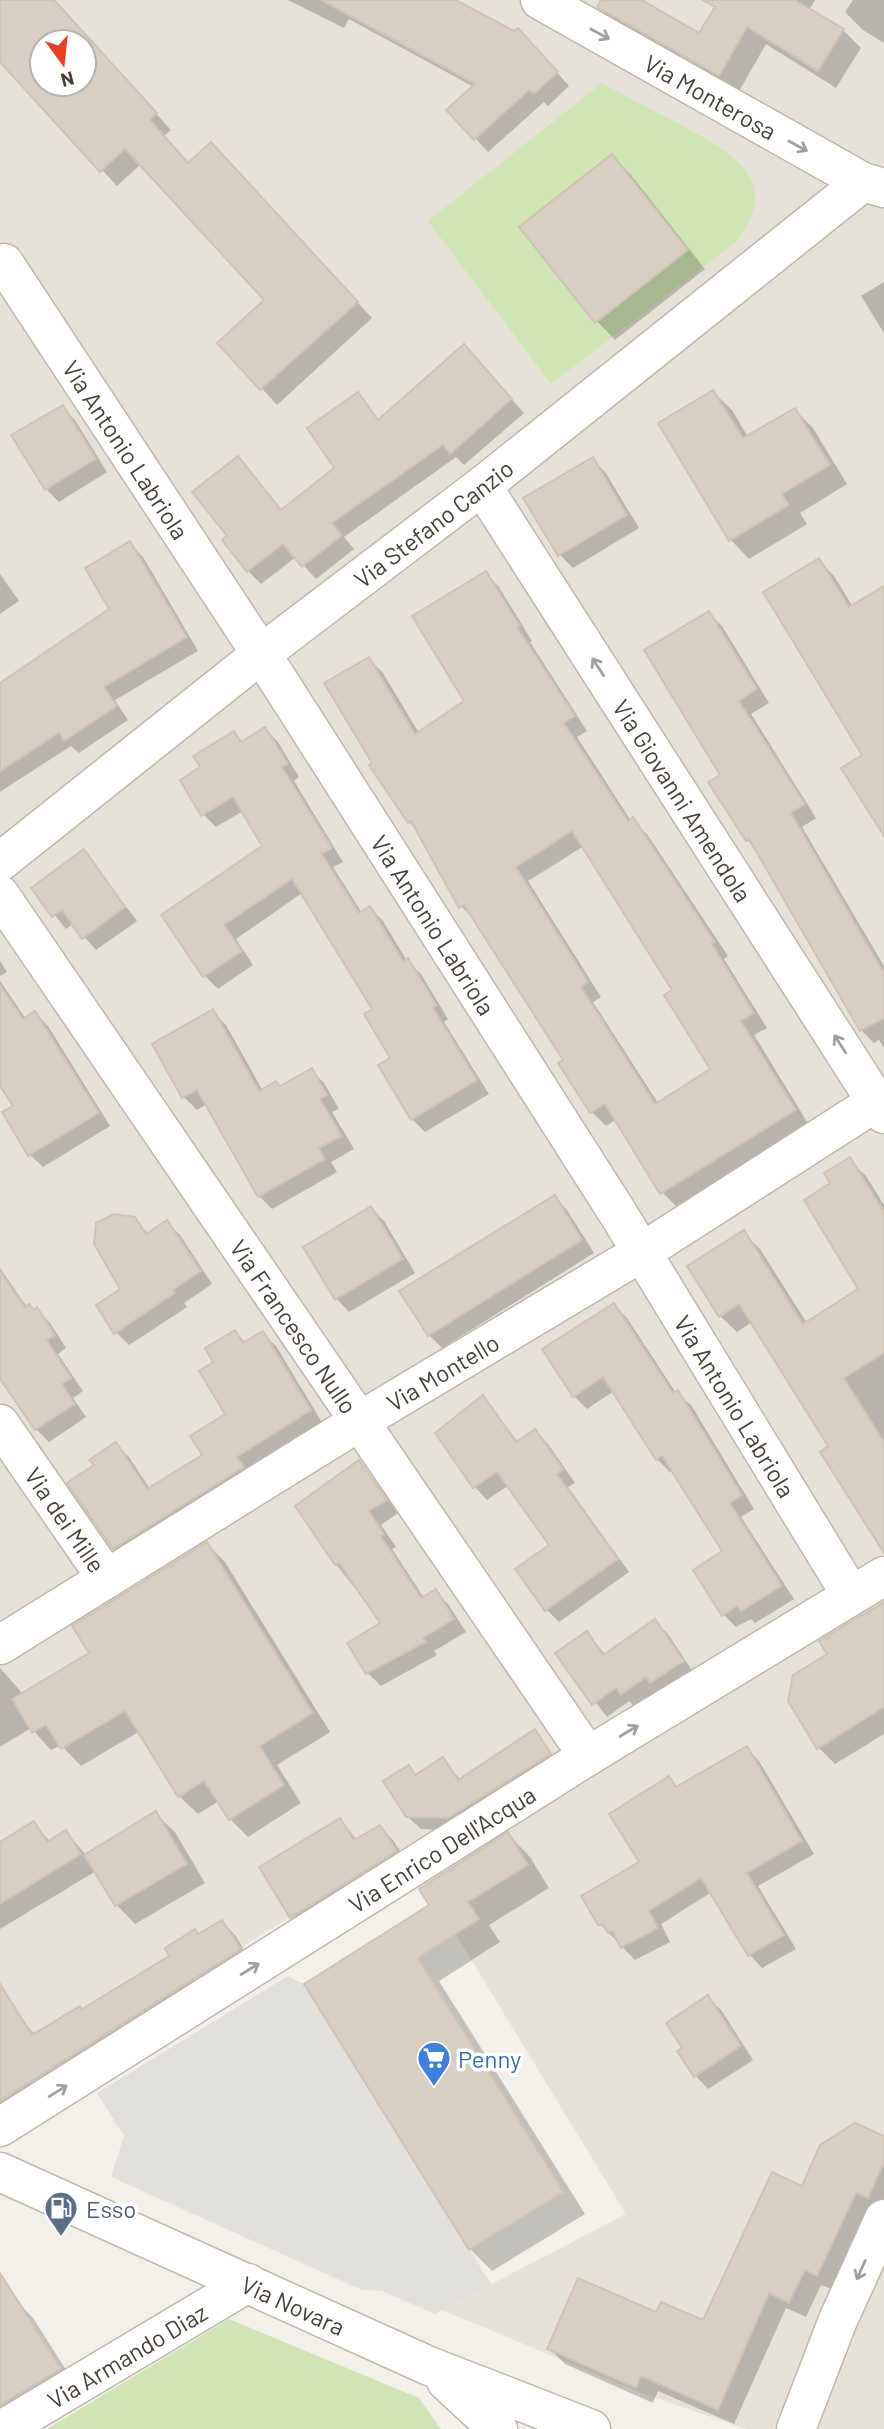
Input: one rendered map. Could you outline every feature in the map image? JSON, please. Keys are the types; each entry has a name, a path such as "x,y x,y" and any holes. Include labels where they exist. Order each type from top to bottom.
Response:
{"street":[{"name":"Via Monterosa","path":"540,0 873,185"},
{"name":"Via Stefano Canzio","path":"0,862 261,654 873,185"},
{"name":"Via Antonio Labriola","path":"2,264 261,654 642,1252 851,1595"},
{"name":"Via Giovanni Amendola","path":"482,486 881,1104"},
{"name":"Via Francesco Nullo","path":"0,895 588,1756"},
{"name":"Via Montello","path":"0,1645 360,1421 642,1252 881,1104"},
{"name":"Via dei Mille","path":"0,1424 107,1579"},
{"name":"Via Enrico Dell'Acqua","path":"0,2127 588,1756 884,1576"},
{"name":"Via Novara","path":"0,2172 429,2366 591,2429"},
{"path":"796,2429 838,2320 884,2219"},
{"name":"Via Armando Diaz","path":"3,2429 248,2283"},
{"path":"429,2366 498,2429"}],"shaded area":[{"path":"0,0 884,0 884,2429 746,2429 639,2392 442,2310 626,2214 403,1848 0,2095"},
{"path":"288,1976 304,1984 491,2284 435,2314 382,2291 362,2290 111,2177 124,2136 97,2093"}],"green space":[{"path":"602,83 716,145 732,157 745,170 753,184 755,201 750,220 736,242 551,384 428,221"},
{"path":"229,2319 419,2398 441,2429 47,2429"}],"building":[{"path":"0,0 54,0 80,28 28,28 28,93 0,62"},
{"path":"321,0 456,0 514,31 518,28 558,72 534,94 529,90 474,140 446,110 475,84"},
{"path":"601,0 642,0 699,33 715,7 703,0 795,0 844,29 818,71 747,27 719,76 597,7"},
{"path":"98,48 157,113 150,120 188,163 211,142 358,302 260,390 217,343 264,300 125,149 100,172 33,98 98,98"},
{"path":"612,154 688,250 595,323 519,227"},
{"path":"464,344 512,399 450,454 443,445 332,523 342,535 302,567 283,544 247,572 222,540 227,536 192,492 238,456 281,510 334,468 307,428 358,392 378,420"},
{"path":"713,390 743,438 795,408 830,465 782,494 789,505 729,541 658,423"},
{"path":"63,405 96,459 45,490 11,435"},
{"path":"593,457 627,515 558,556 523,498"},
{"path":"130,541 187,637 104,687 117,706 64,741 59,733 0,771 0,683 109,609 85,568"},
{"path":"819,558 849,607 884,586 884,836 841,768 862,755 763,592"},
{"path":"486,571 520,626 517,627 575,716 564,723 628,821 633,817 715,942 712,944 754,1013 741,1021 796,1110 660,1194 605,1104 590,1113 558,1063 563,1060 464,905 459,908 411,821 408,823 369,765 372,763 324,683 369,657 415,734 464,701 412,616","holes":["572,831 672,990 664,995 710,1069 655,1104 581,987 588,982 516,867"]},
{"path":"709,611 757,689 739,701 805,804 791,813 884,973 884,1018 860,1031 749,839 746,841 708,782 720,775 644,650"},
{"path":"265,727 288,764 282,767 332,848 322,854 359,913 370,906 403,961 408,958 437,1006 433,1008 477,1080 411,1120 378,1065 390,1058 364,1014 372,1009 292,879 224,925 242,951 203,977 161,915 262,846 233,797 201,816 180,780 200,767 193,756 234,731 241,742"},
{"path":"84,849 125,907 82,939 62,910 52,917 31,888"},
{"path":"0,985 23,1019 35,1011 99,1113 28,1156 2,1112 13,1106 0,1086"},
{"path":"213,1009 259,1091 276,1081 280,1086 312,1068 327,1095 320,1099 342,1136 319,1148 325,1159 258,1197 197,1090 182,1098 152,1044"},
{"path":"850,1157 884,1212 884,1353 844,1378 884,1442 884,1553 820,1452 828,1446 739,1304 719,1317 687,1266 744,1230 803,1324 858,1289 804,1200 830,1183 824,1173"},
{"path":"555,1195 582,1240 428,1336 399,1291"},
{"path":"371,1206 403,1259 335,1300 303,1247"},
{"path":"114,1214 135,1217 146,1234 167,1220 201,1271 173,1290 175,1293 114,1334 96,1305 120,1289 94,1244 96,1223"},
{"path":"0,1271 25,1307 29,1304 34,1310 37,1307 55,1335 47,1340 71,1378 62,1384 75,1404 35,1430 0,1379"},
{"path":"614,1303 673,1393 678,1390 742,1495 730,1503 782,1586 741,1611 737,1606 722,1616 693,1570 722,1551 662,1456 656,1460 603,1377 573,1397 542,1349"},
{"path":"235,1330 243,1343 263,1331 311,1410 237,1457 244,1467 113,1549 67,1483 94,1465 89,1460 116,1442 147,1489 202,1455 190,1436 225,1414 199,1371 213,1362 205,1348"},
{"path":"483,1395 516,1442 535,1429 563,1469 557,1474 618,1559 545,1611 515,1569 549,1545 497,1472 473,1488 435,1433"},
{"path":"359,1460 387,1500 369,1511 384,1534 381,1536 421,1598 436,1589 454,1619 423,1638 426,1642 366,1674 347,1643 380,1623 339,1563 335,1565 295,1506"},
{"path":"207,1542 313,1713 260,1746 284,1785 229,1820 204,1781 178,1797 125,1711 61,1749 46,1725 32,1733 12,1699 89,1653 72,1626"},
{"path":"884,1602 884,1707 817,1749 788,1701 793,1675 827,1654 819,1641"},
{"path":"655,1619 684,1661 650,1683 646,1677 621,1695 616,1688 592,1705 555,1653 587,1631 603,1655"},
{"path":"535,1729 551,1754 448,1818 406,1817 383,1781 409,1765 415,1775 443,1757 458,1780"},
{"path":"747,1746 802,1841 747,1873 784,1935 748,1956 701,1878 649,1911 658,1928 621,1948 612,1931 608,1933 603,1925 598,1925 581,1896 639,1862 609,1814 669,1776 676,1787"},
{"path":"156,1811 187,1864 115,1906 84,1855"},
{"path":"340,1818 354,1840 380,1825 397,1851 290,1918 259,1867"},
{"path":"34,1821 47,1842 66,1830 81,1854 0,1904 0,1842"},
{"name":"Penny","path":"508,1832 528,1865 468,1902 479,1919 418,1958 564,2192 469,2250 304,1984 429,1905 419,1889"},
{"path":"222,1920 241,1949 0,2101 0,1984 32,2035 80,2006 82,2009 169,1956 165,1948 195,1929 198,1934"},
{"path":"708,1995 741,2046 694,2077 677,2051 682,2048 666,2023"},
{"path":"855,2123 884,2136 884,2162 868,2198 856,2193 817,2276 805,2270 789,2303 769,2293 718,2410 641,2376 636,2388 547,2349 578,2278 656,2312 661,2302 703,2320 772,2172 802,2186 820,2145"},
{"path":"0,2273 61,2369 0,2405"}],"place":[{"name":"Penny","path":"434,2088"},
{"name":"Esso","path":"61,2238"}]}
